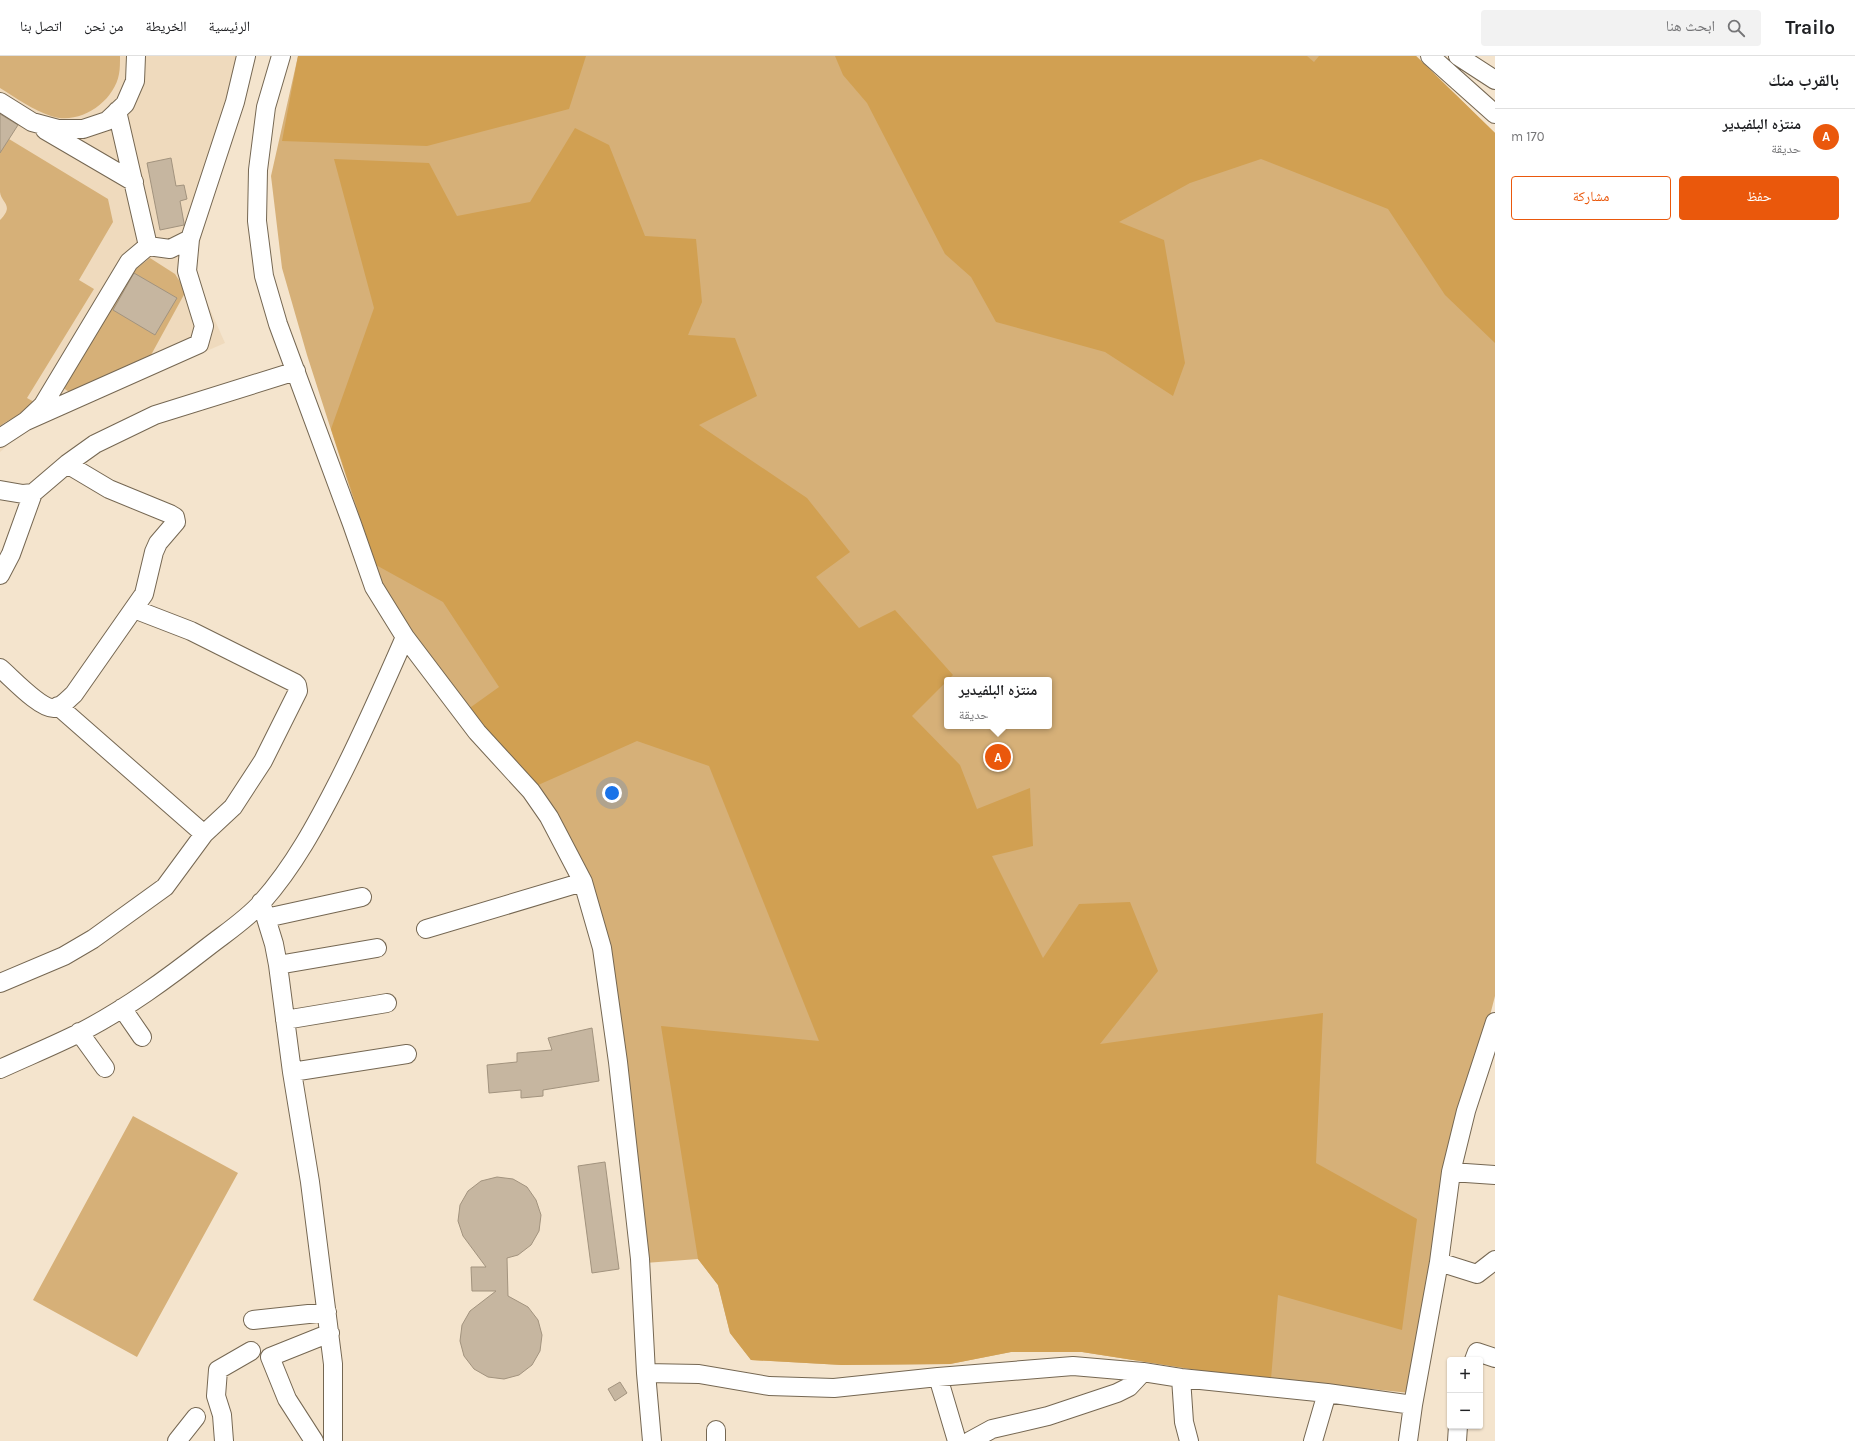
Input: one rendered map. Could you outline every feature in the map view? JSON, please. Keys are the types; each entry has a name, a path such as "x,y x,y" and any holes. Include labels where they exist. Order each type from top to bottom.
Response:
{"street":[{"path":"32,122 58,129 83,130 107,121 125,104 135,81 136,56"},
{"path":"0,438 26,421 199,344 204,326 187,271 190,239 235,102 246,56"},
{"path":"1430,56 1495,114"},
{"path":"1458,56 1495,80"},
{"path":"282,57 266,107 258,170 257,222 264,276 278,324 374,587 405,636 477,732 531,791 549,817 583,882 602,948 618,1062 640,1259 646,1373 652,1441"},
{"path":"0,102 134,182"},
{"path":"118,111 148,246"},
{"path":"26,421 43,405 129,262 148,246 170,249 190,239"},
{"path":"0,575 11,554 33,493 67,464 95,444 156,415 296,371"},
{"path":"0,668 42,705 53,708 62,705 74,694 144,594 154,552 158,543 176,522 176,517 109,489 67,464"},
{"path":"0,490 23,494 33,493"},
{"path":"0,983 64,956 93,939 165,887 204,834 233,807 263,761 291,708 298,688 291,680 191,631 134,609"},
{"path":"333,1441 333,1364 330,1333 310,1182 292,1072 278,965 274,944 263,910 328,801 363,732 405,636"},
{"path":"58,706 204,834"},
{"path":"426,929 583,882"},
{"path":"0,1069 80,1032 122,1008 189,962 244,918 263,910 362,897"},
{"path":"278,965 377,948"},
{"path":"285,1020 387,1003"},
{"path":"122,1008 142,1037"},
{"path":"1408,1441 1413,1405 1439,1262 1452,1172 1466,1111 1495,1022"},
{"path":"80,1032 104,1068"},
{"path":"292,1072 407,1054"},
{"path":"1452,1172 1495,1175"},
{"path":"1439,1262 1477,1274 1495,1260"},
{"path":"253,1320 327,1312"},
{"path":"314,1441 287,1399 270,1357 330,1333"},
{"path":"224,1441 222,1415 216,1396 218,1370 251,1351"},
{"path":"1475,1357 1476,1352 1495,1358"},
{"path":"646,1373 699,1374 742,1382 804,1388 834,1388 938,1377 1073,1366 1143,1372 1181,1378 1327,1393 1413,1405"},
{"path":"970,1441 992,1429 1011,1433 1048,1416 1117,1393 1129,1387 1143,1372"},
{"path":"938,1377 957,1441"},
{"path":"1181,1378 1184,1422 1189,1441"},
{"path":"1313,1441 1327,1393"},
{"path":"177,1441 196,1417"},
{"path":"1457,1441 1458,1429"}],"shaded area":[{"path":"0,56 255,56 192,269 225,343 24,430 0,452"},
{"path":"0,56 120,56 119,72 116,84 103,102 84,114 73,118 62,118 51,116 25,104 0,88"},
{"path":"298,56 1416,56 1495,133 1495,996 1486,1031 1410,1393 1223,1374 1082,1352 1011,1352 950,1364 842,1365 751,1360 730,1333 718,1285 698,1259 645,1263 587,885 378,591 368,545 307,355 282,268 271,176"},
{"path":"298,56 586,56 569,109 427,146 282,141"},
{"path":"835,56 1307,56 1314,62 1319,56 1416,56 1495,133 1495,343 1445,295 1388,209 1261,159 1190,183 1119,222 1164,240 1185,363 1173,396 1105,352 996,322 971,277 945,254 867,103 843,75"},
{"path":"575,128 609,145 645,236 696,239 702,302 688,335 735,338 757,396 699,425 807,498 850,552 816,577 859,628 895,610 953,675 951,677 944,677 944,684 912,716 960,765 977,809 1030,788 1033,846 992,856 1043,958 1079,904 1130,902 1158,971 1100,1044 1323,1013 1316,1163 1417,1219 1402,1330 1278,1295 1271,1379 1223,1374 1082,1352 1011,1352 950,1364 842,1365 751,1360 730,1333 718,1285 698,1259 661,1026 819,1041 709,766 637,741 527,790 464,712 499,687 443,602 376,565 331,429 374,308 334,159 429,163 457,216 530,202"},
{"path":"9,139 108,199 113,222 79,280 94,289 27,398 36,403 28,410 0,426 0,220 7,207 0,192 0,152"},
{"path":"150,258 175,274 186,291 151,355 69,392 62,387 132,272"},
{"path":"133,1116 238,1173 137,1357 33,1300"}],"building":[{"path":"0,114 18,125 0,153"},
{"path":"171,158 176,186 184,185 187,199 180,201 184,225 160,230 147,163"},
{"path":"134,273 177,298 155,335 113,310"},
{"path":"592,1028 599,1081 543,1090 543,1096 521,1098 521,1090 489,1093 487,1065 517,1062 517,1053 552,1050 548,1038"},
{"path":"605,1162 619,1269 592,1273 578,1166"},
{"path":"497,1177 513,1179 527,1187 536,1200 541,1215 539,1231 531,1245 518,1255 507,1258 508,1296 528,1307 538,1320 542,1335 540,1351 532,1365 519,1375 504,1379 488,1377 474,1369 464,1356 460,1341 462,1325 470,1311 496,1291 472,1291 471,1267 486,1267 463,1236 458,1221 460,1205 468,1191 481,1181"},
{"path":"620,1382 627,1393 615,1401 608,1389"}],"place":[{"name":"منتزه البلفيدير","path":"998,757"}]}
